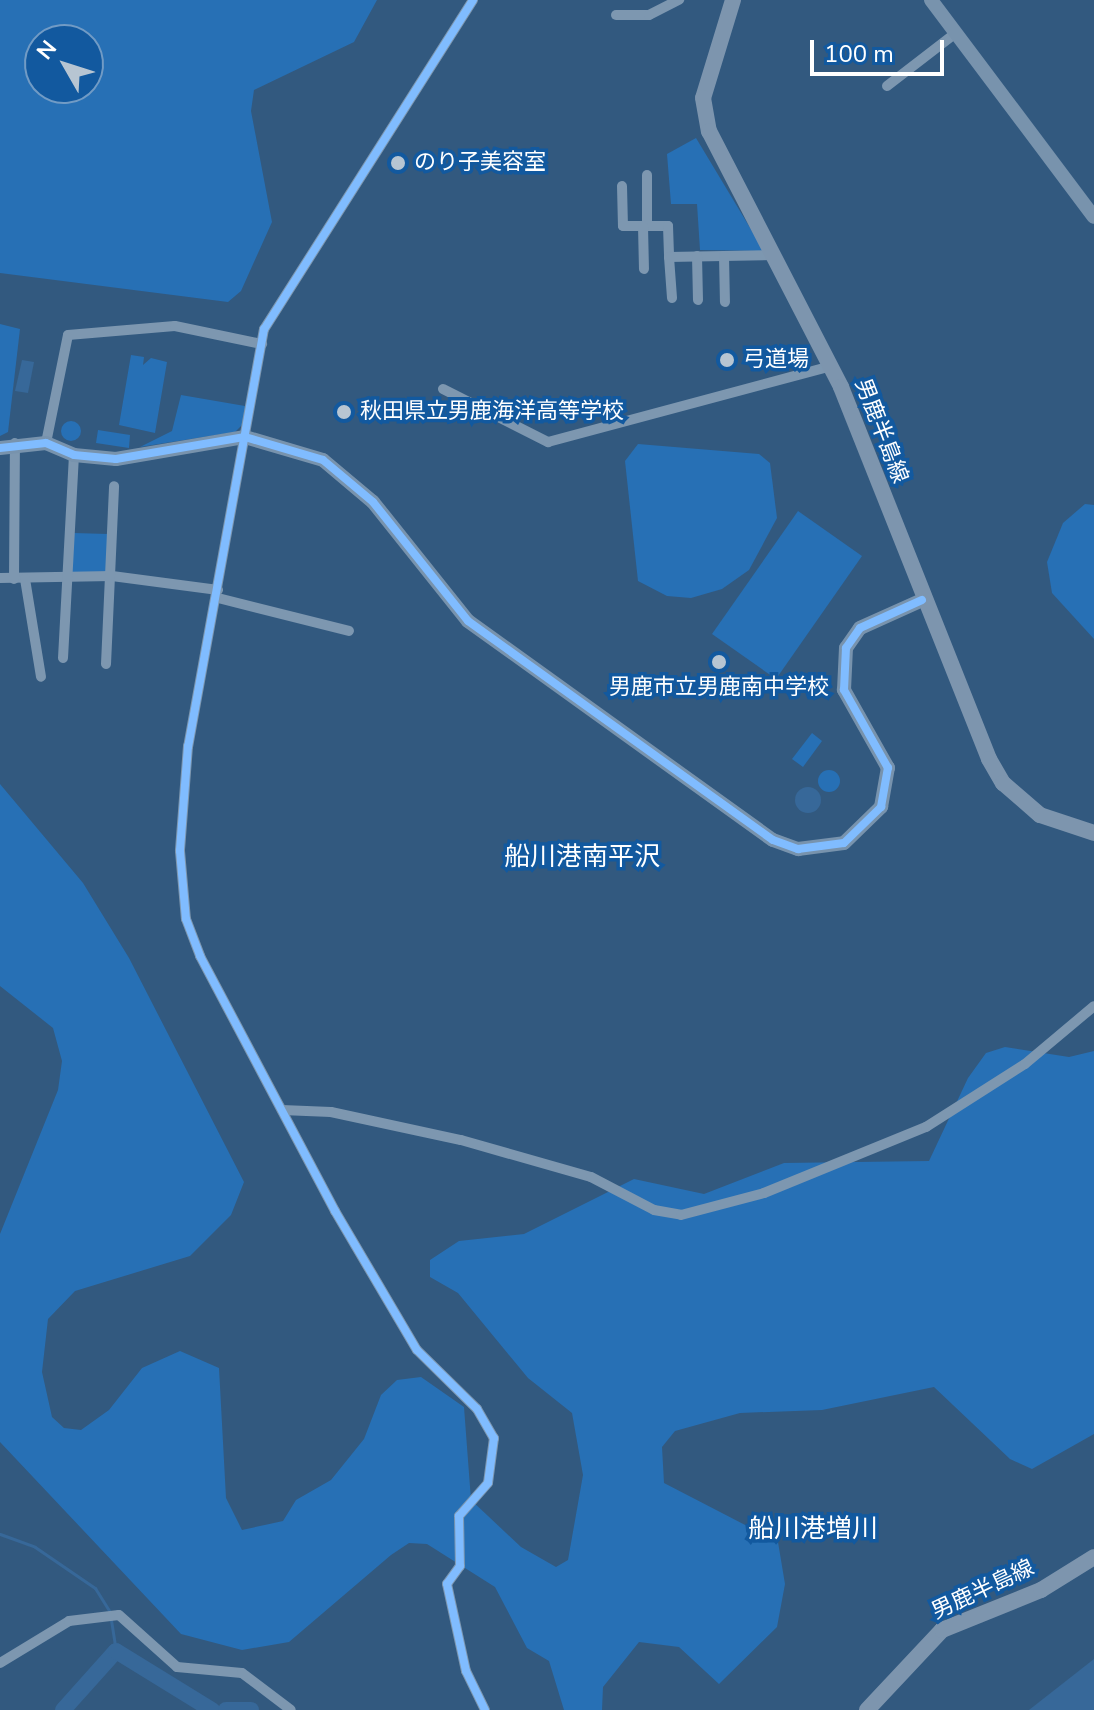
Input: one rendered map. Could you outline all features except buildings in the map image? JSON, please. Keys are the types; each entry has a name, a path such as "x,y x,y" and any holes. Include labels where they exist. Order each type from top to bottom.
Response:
{"main road":[{"name":"男鹿半島線","path":"733,0 703,111 832,366 922,600 1003,783 1040,815 1094,833"},
{"name":"男鹿半島線","path":"867,1710 942,1630 1041,1590 1094,1557"}],"street":[{"path":"473,0 296,274 262,344 188,746 183,897 200,956 282,1110 417,1350 477,1409 494,1438 488,1483 459,1516 460,1566 447,1584 466,1671 485,1710"},
{"path":"616,15 649,15 679,0"},
{"path":"931,0 1094,217"},
{"path":"887,86 957,32"},
{"path":"644,269 647,175"},
{"path":"622,186 623,226 668,226 672,298"},
{"path":"669,257 774,255"},
{"path":"697,256 698,300"},
{"path":"724,256 725,302"},
{"path":"46,443 68,335 175,326 262,344"},
{"path":"443,389 548,442 832,366"},
{"path":"0,448 15,443 46,443 74,455 116,459 245,437 288,445 352,481 468,621 773,840 798,849 844,843 881,807 888,768 844,690 846,648 860,628 922,600"},
{"path":"15,443 20,579 41,677"},
{"path":"63,658 74,455"},
{"path":"106,664 114,486"},
{"path":"0,578 112,576 218,594 349,631"},
{"path":"282,1110 331,1112 461,1140 591,1177 654,1210 681,1215 764,1193 926,1127 1025,1064 1094,1006"},
{"path":"0,1663 69,1621 119,1615 177,1667 242,1673 291,1710"}],"shaded area":[{"path":"0,0 377,0 354,42 254,90 251,111 272,222 241,291 228,302 0,273"},
{"path":"696,138 764,251 700,250 697,204 671,204 667,154"},
{"path":"0,324 20,329 8,432 0,436"},
{"path":"131,355 144,357 143,365 151,358 167,362 155,433 119,425"},
{"path":"22,360 34,362 28,393 15,391"},
{"path":"181,395 245,406 245,422 235,432 140,447 172,431"},
{"path":"71,421 78,424 81,431 78,438 71,441 64,438 61,431 64,424"},
{"path":"98,430 130,435 129,448 96,443"},
{"path":"638,444 759,454 770,463 777,518 749,570 722,589 691,598 667,596 638,581 625,461"},
{"path":"1085,504 1094,505 1094,639 1052,593 1047,562 1063,523"},
{"path":"798,511 862,556 776,679 712,634"},
{"path":"73,533 108,534 108,574 69,574"},
{"path":"812,733 822,741 803,767 792,759"},
{"path":"829,770 837,773 840,781 837,789 829,792 821,789 818,781 821,773"},
{"path":"0,784 83,883 129,958 244,1182 231,1215 190,1256 75,1291 48,1319 42,1372 52,1417 64,1428 81,1430 109,1410 142,1368 180,1351 219,1368 226,1498 242,1530 283,1521 296,1500 331,1480 364,1439 381,1395 397,1380 421,1377 464,1407 471,1500 521,1547 556,1567 568,1560 583,1475 572,1413 528,1378 458,1293 430,1277 430,1260 459,1241 524,1234 634,1179 704,1194 784,1163 929,1161 968,1078 986,1053 1005,1047 1069,1057 1094,1051 1094,1434 1032,1469 1010,1459 934,1387 822,1410 740,1413 675,1431 662,1447 664,1483 778,1542 785,1584 777,1627 719,1684 679,1647 639,1642 603,1687 602,1710 564,1710 549,1661 527,1648 495,1587 427,1544 409,1543 391,1555 289,1642 242,1650 181,1634 0,1442 0,1234 58,1090 62,1061 53,1028 0,986"},
{"path":"808,787 817,791 821,800 817,809 808,813 799,809 795,800 799,791"},
{"path":"1094,1659 1094,1710 1029,1710"}],"waterway":[{"path":"0,1534 35,1547 95,1588 110,1612"},
{"path":"111,1620 116,1651"},
{"path":"63,1710 116,1651 212,1710"},
{"path":"226,1710 251,1710"}],"cycle path":[{"path":"473,0 264,329 188,746 180,851 186,919 200,956 335,1211 417,1350 477,1409 494,1438 488,1483 459,1516 460,1566 447,1584 466,1671 485,1710"},
{"path":"0,448 46,443 74,455 116,459 245,437 323,460 373,502 468,621 773,840 798,849 844,843 881,807 888,768 844,690 846,648 860,628 922,600"}],"place":[{"name":"のり子美容室","path":"398,163"},
{"name":"弓道場","path":"727,360"},
{"name":"秋田県立男鹿海洋高等学校","path":"344,412"},
{"name":"男鹿市立男鹿南中学校","path":"719,662"}],"district":[{"name":"船川港南平沢","path":"582,857"},
{"name":"船川港増川","path":"813,1529"}]}
